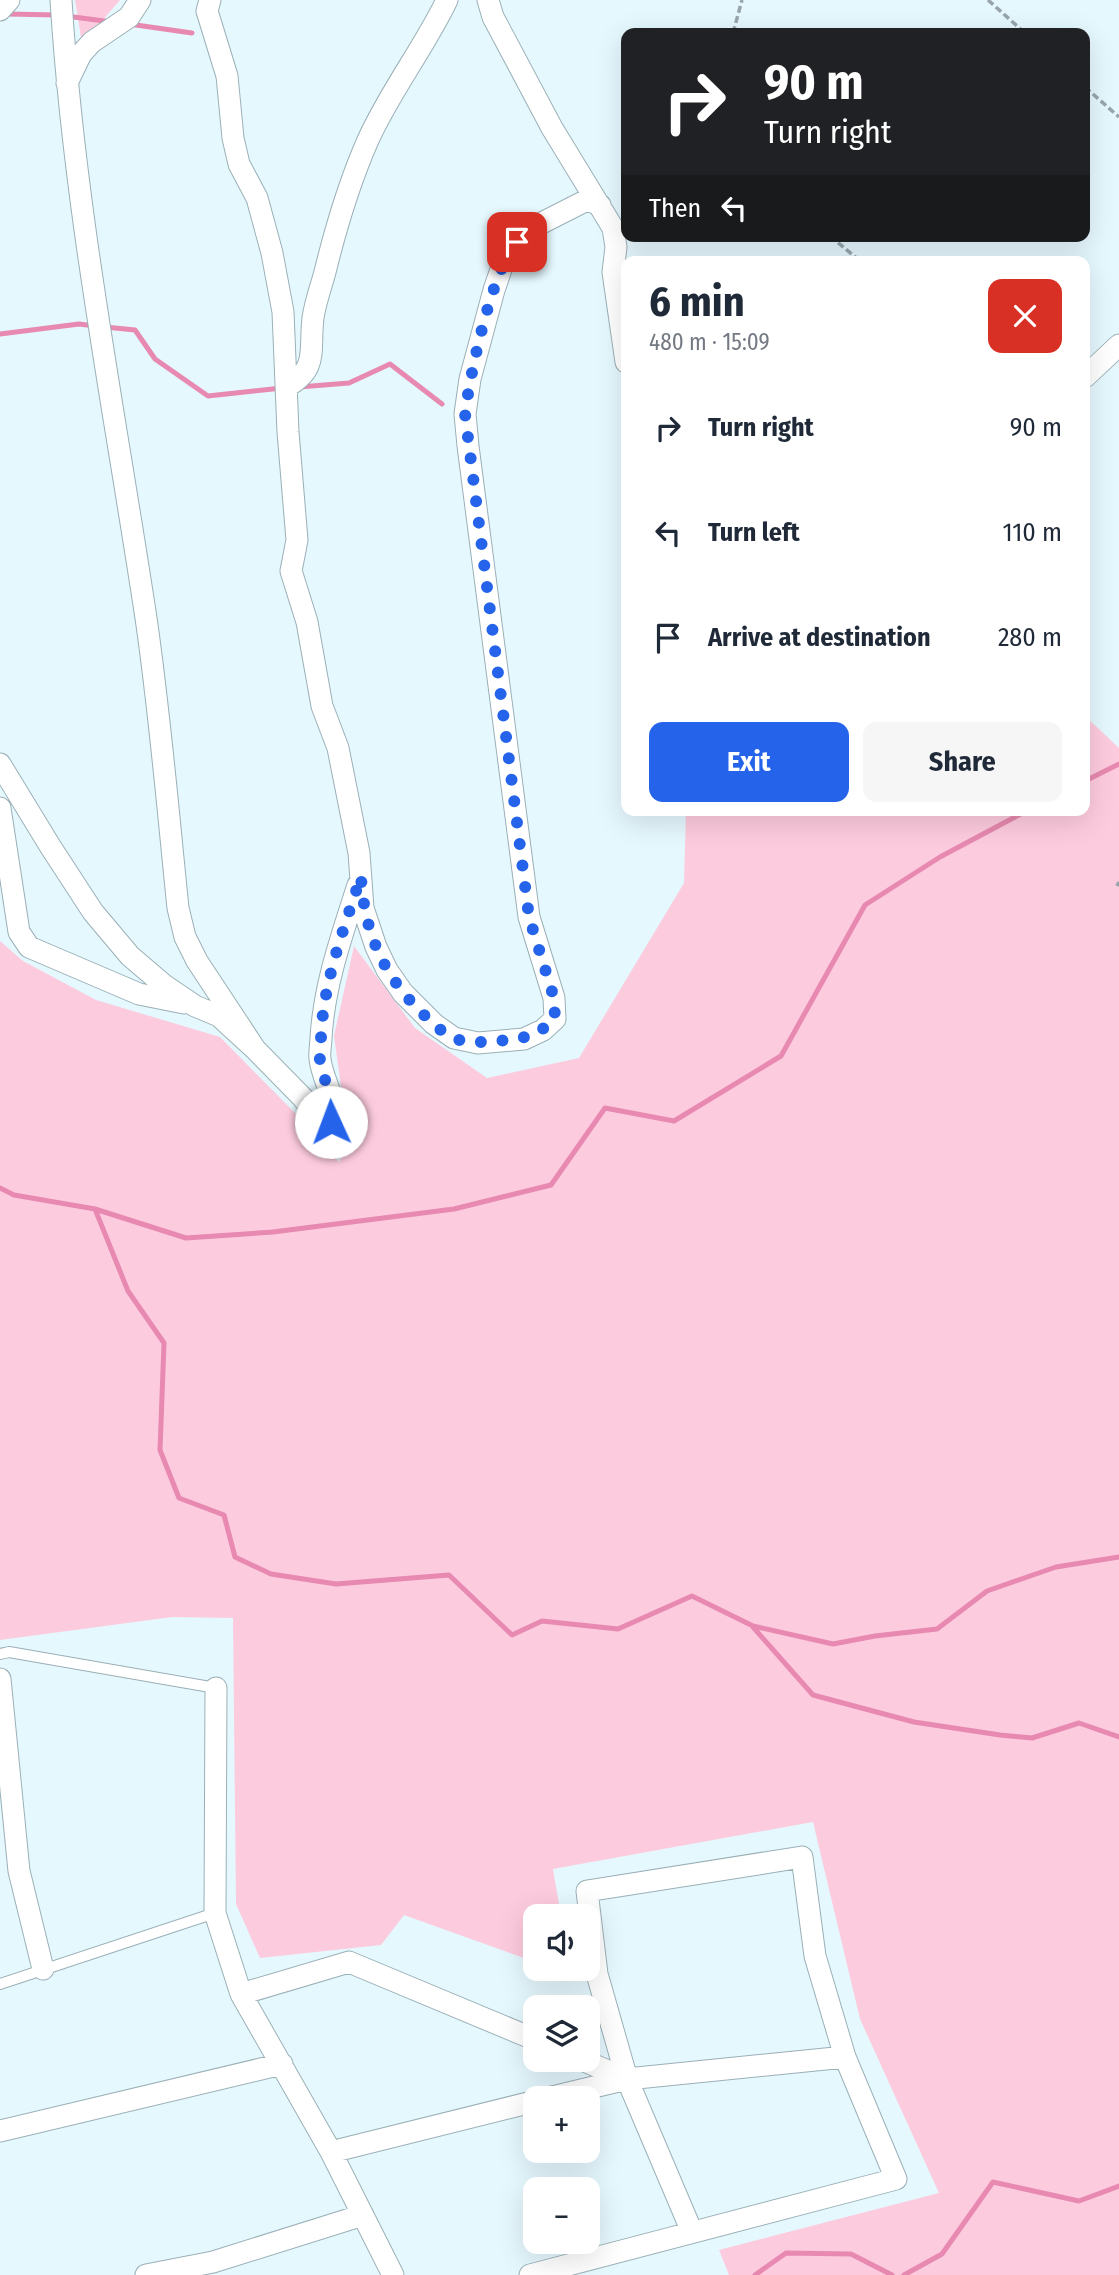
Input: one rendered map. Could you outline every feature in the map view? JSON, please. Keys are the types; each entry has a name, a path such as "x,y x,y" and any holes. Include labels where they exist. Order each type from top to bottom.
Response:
{"street":[{"path":"0,10 9,0"},
{"path":"61,0 66,85 92,276 146,620 178,908 185,937 197,961 255,1049"},
{"path":"66,85 81,54 92,42 129,17 139,0"},
{"path":"210,0 207,11 227,76 233,138 239,164 257,198 272,253 283,312 298,540 291,571 307,622 322,706 338,748 359,853 363,908 387,970 403,993 434,1024 454,1038 478,1043 524,1039 543,1030 555,1019 554,998 529,917 465,414 470,379 507,252 526,231 570,207 587,200 600,205"},
{"path":"286,387 302,378 309,366 313,317 341,209 369,138 447,0"},
{"path":"488,0 493,17 552,128 612,228 616,247 613,272 621,327"},
{"path":"1090,372 1119,345"},
{"path":"0,764 93,912 130,957 195,1006"},
{"path":"0,808 19,932 29,947 139,993 195,1006 219,1016 255,1049 316,1115 331,1122 333,1110 329,1085 320,1060 322,1007 361,876"},
{"path":"0,1679 19,1871 43,1969"},
{"path":"216,1688 215,1913 241,1994 331,2152 393,2275"},
{"path":"530,2275 896,2179 845,2057 815,1956 802,1857 587,1891 597,1974 627,2079 692,2232"},
{"path":"241,1994 349,1962 523,2035"},
{"path":"598,2086 627,2079 845,2057"},
{"path":"0,2131 282,2064"},
{"path":"600,2068 627,2079"},
{"path":"331,2152 523,2104"},
{"path":"146,2275 215,2268 363,2215"}],"lane":[{"path":"0,1654 9,1652 216,1688"},
{"path":"0,1984 215,1913"}],"path":[{"path":"734,28 742,0"},
{"path":"988,0 1019,28"},
{"path":"1090,91 1119,117"},
{"path":"837,242 854,256"}],"shaded area":[{"path":"75,0 120,0 82,44"},
{"path":"1090,721 1119,748 1119,2275 729,2275 719,2250 939,2193 860,2019 813,1822 553,1869 559,1904 523,1904 523,1958 404,1915 381,1945 260,1958 236,1904 233,1618 172,1617 0,1640 0,941 23,961 96,1000 220,1037 339,1162 349,1144 334,1036 354,946 415,1028 487,1078 579,1058 684,883 686,816 1090,816"}],"waterway":[{"path":"7,14 57,15"},
{"path":"66,16 112,22"},
{"path":"129,24 192,33"},
{"path":"0,334 79,324 95,326"},
{"path":"105,327 135,330 155,359 208,396 282,388"},
{"path":"299,387 349,383 390,364 442,404"},
{"path":"1090,778 1119,764"},
{"path":"0,1188 14,1195 95,1209 186,1238 273,1232 454,1209 551,1185 605,1108 674,1121 781,1056 865,905 940,857 1017,816"},
{"path":"95,1209 128,1291 164,1343 160,1450 179,1498 224,1515 235,1557 271,1574 336,1584 449,1575 512,1635 542,1621 618,1629 692,1596 753,1626 833,1644 937,1629 987,1591 1056,1567 1119,1557"},
{"path":"753,1627 813,1695 914,1722 1000,1735 1032,1738 1079,1723 1119,1737"},
{"path":"904,2275 942,2254 993,2182 1079,2201 1119,2186"},
{"path":"755,2275 786,2253 851,2254 892,2275"}],"route":[{"path":"331,1122 333,1110 329,1085 320,1060 322,1007 361,876 363,908 387,970 403,993 434,1024 454,1038 478,1043 524,1039 543,1030 555,1019 554,998 529,917 465,414 470,379 494,290 507,252 517,242"}]}
